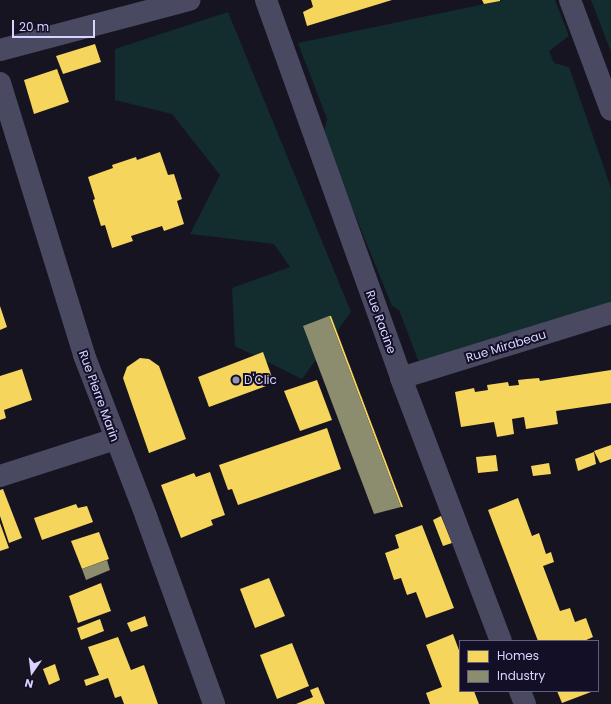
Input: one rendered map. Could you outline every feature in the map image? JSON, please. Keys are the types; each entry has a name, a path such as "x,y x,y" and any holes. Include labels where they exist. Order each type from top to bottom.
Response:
{"street":[{"path":"0,50 189,0"},
{"name":"Rue Racine","path":"266,0 401,378 501,640"},
{"path":"570,0 611,110"},
{"name":"Rue Pierre Marin","path":"0,83 84,355 115,439 146,516 214,704"},
{"name":"Rue Mirabeau","path":"401,378 611,313"},
{"path":"0,476 115,439"},
{"path":"520,692 525,704"}],"green space":[{"path":"504,0 555,0 569,36 549,51 554,63 569,67 611,188 611,303 420,365 399,310 392,306 323,136 327,119 298,43"},
{"path":"591,0 611,0 611,52"},
{"path":"228,12 351,312 302,379 235,346 232,288 290,267 274,244 190,234 220,175 172,114 115,100 115,49"}],"building: Homes":[{"path":"311,0 392,0 307,26 303,12 313,7"},
{"path":"482,0 500,0 500,1 484,4"},
{"path":"95,44 101,62 63,74 56,56"},
{"path":"57,69 69,102 34,114 24,80"},
{"path":"160,152 168,175 174,174 182,199 177,201 184,224 164,231 162,226 131,236 133,241 112,248 105,225 101,226 88,177 113,168 112,165 136,157 137,160"},
{"path":"0,306 7,327 0,330"},
{"path":"329,316 331,316 403,507 401,507"},
{"name":"D'Clic","path":"263,352 274,383 209,407 198,377"},
{"path":"140,358 149,359 159,366 186,439 149,453 123,378 127,367"},
{"path":"22,369 32,400 4,410 6,418 0,420 0,376"},
{"path":"611,370 611,403 556,411 558,424 526,429 524,417 512,419 514,434 497,437 494,422 461,427 455,392 474,388 475,392 488,390 487,385 508,382 509,386 519,385 518,380 539,378 540,381"},
{"path":"317,380 332,420 300,431 284,391"},
{"path":"327,428 341,469 238,505 232,489 228,490 219,465"},
{"path":"611,445 611,459 600,463 594,451"},
{"path":"594,452 596,464 578,471 575,459"},
{"path":"496,455 498,471 478,473 476,457"},
{"path":"549,463 551,474 533,476 531,466"},
{"path":"210,472 225,515 211,520 213,525 181,538 161,485 194,473 196,477"},
{"path":"3,489 22,538 9,543 0,516 0,490"},
{"path":"518,498 532,536 539,533 546,554 551,552 554,562 543,566 560,611 570,608 575,622 586,618 593,637 586,640 538,640 488,510"},
{"path":"76,504 78,508 87,506 93,522 42,540 34,518"},
{"path":"441,516 452,543 443,546 433,520"},
{"path":"0,523 9,548 0,551"},
{"path":"422,525 454,608 426,618 416,592 407,595 401,578 394,580 385,553 399,548 395,535"},
{"path":"99,532 109,559 82,569 71,541"},
{"path":"269,578 285,616 255,628 240,589"},
{"path":"101,583 111,611 78,623 69,596"},
{"path":"145,616 148,626 131,632 127,623"},
{"path":"100,619 104,631 81,640 77,628"},
{"path":"453,634 459,650 459,692 474,692 479,704 430,704 426,693 442,687 426,645"},
{"path":"118,637 131,670 144,665 158,704 124,704 121,696 115,698 108,678 86,686 84,680 99,675 88,647"},
{"path":"292,643 309,686 277,699 260,655"},
{"path":"55,664 60,680 49,685 43,669"},
{"path":"318,687 325,704 296,704 313,697 310,690"},
{"path":"557,692 591,692 562,703"}],"building: Industry":[{"path":"329,316 401,507 374,514 303,326"},
{"path":"107,560 110,570 86,580 82,569"}],"place":[{"name":"D'Clic","path":"236,380"}]}
